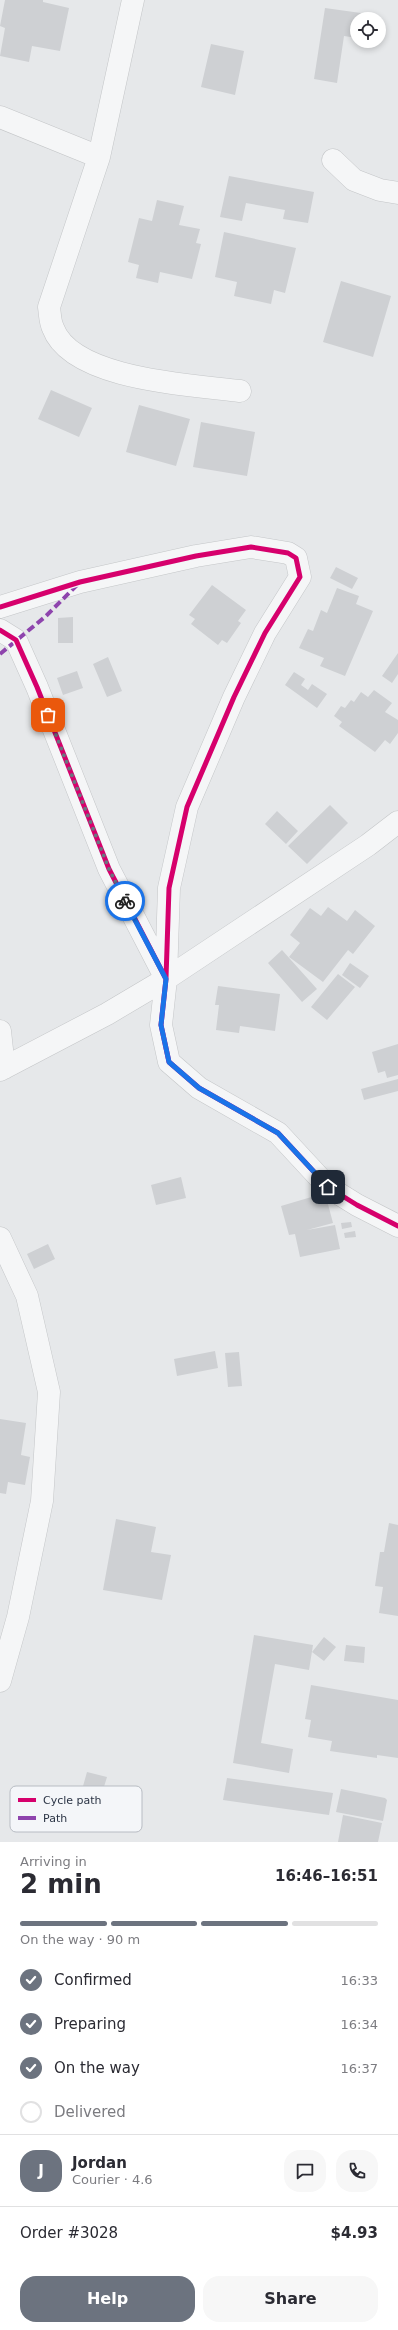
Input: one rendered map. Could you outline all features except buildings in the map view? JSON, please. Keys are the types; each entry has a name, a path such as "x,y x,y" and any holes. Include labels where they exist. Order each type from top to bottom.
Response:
{"street":[{"path":"133,0 99,157 49,307 53,329 66,346 94,365 133,377 240,391"},
{"path":"0,117 99,157"},
{"path":"333,160 354,180 398,193"},
{"path":"0,607 80,582 204,555 251,547 288,553 296,558 300,577 265,632 234,697 187,807 169,888 166,979 161,1025 169,1062 199,1088 278,1133 328,1187 357,1205 398,1226"},
{"path":"0,630 16,640 37,687 109,869 166,979"},
{"path":"0,1031 2,1069 107,1014 166,979 368,845 398,822"},
{"path":"0,1238 27,1296 49,1392 42,1501 18,1617 0,1681"}],"marked path":[{"path":"0,654 46,616 77,585"}],"cycle path":[{"path":"0,607 80,582 196,556 251,547 288,553 296,558 300,577 265,633 234,697 187,807 169,888 166,978"},
{"path":"0,630 16,640 37,687 109,869 166,979 161,1025 169,1062 199,1088 278,1133 328,1187 357,1205 398,1226"}],"way so far":[{"path":"48,715 109,869 125,901"}],"route":[{"path":"125,901 166,979 161,1025 169,1062 199,1088 278,1133 328,1187"}]}
